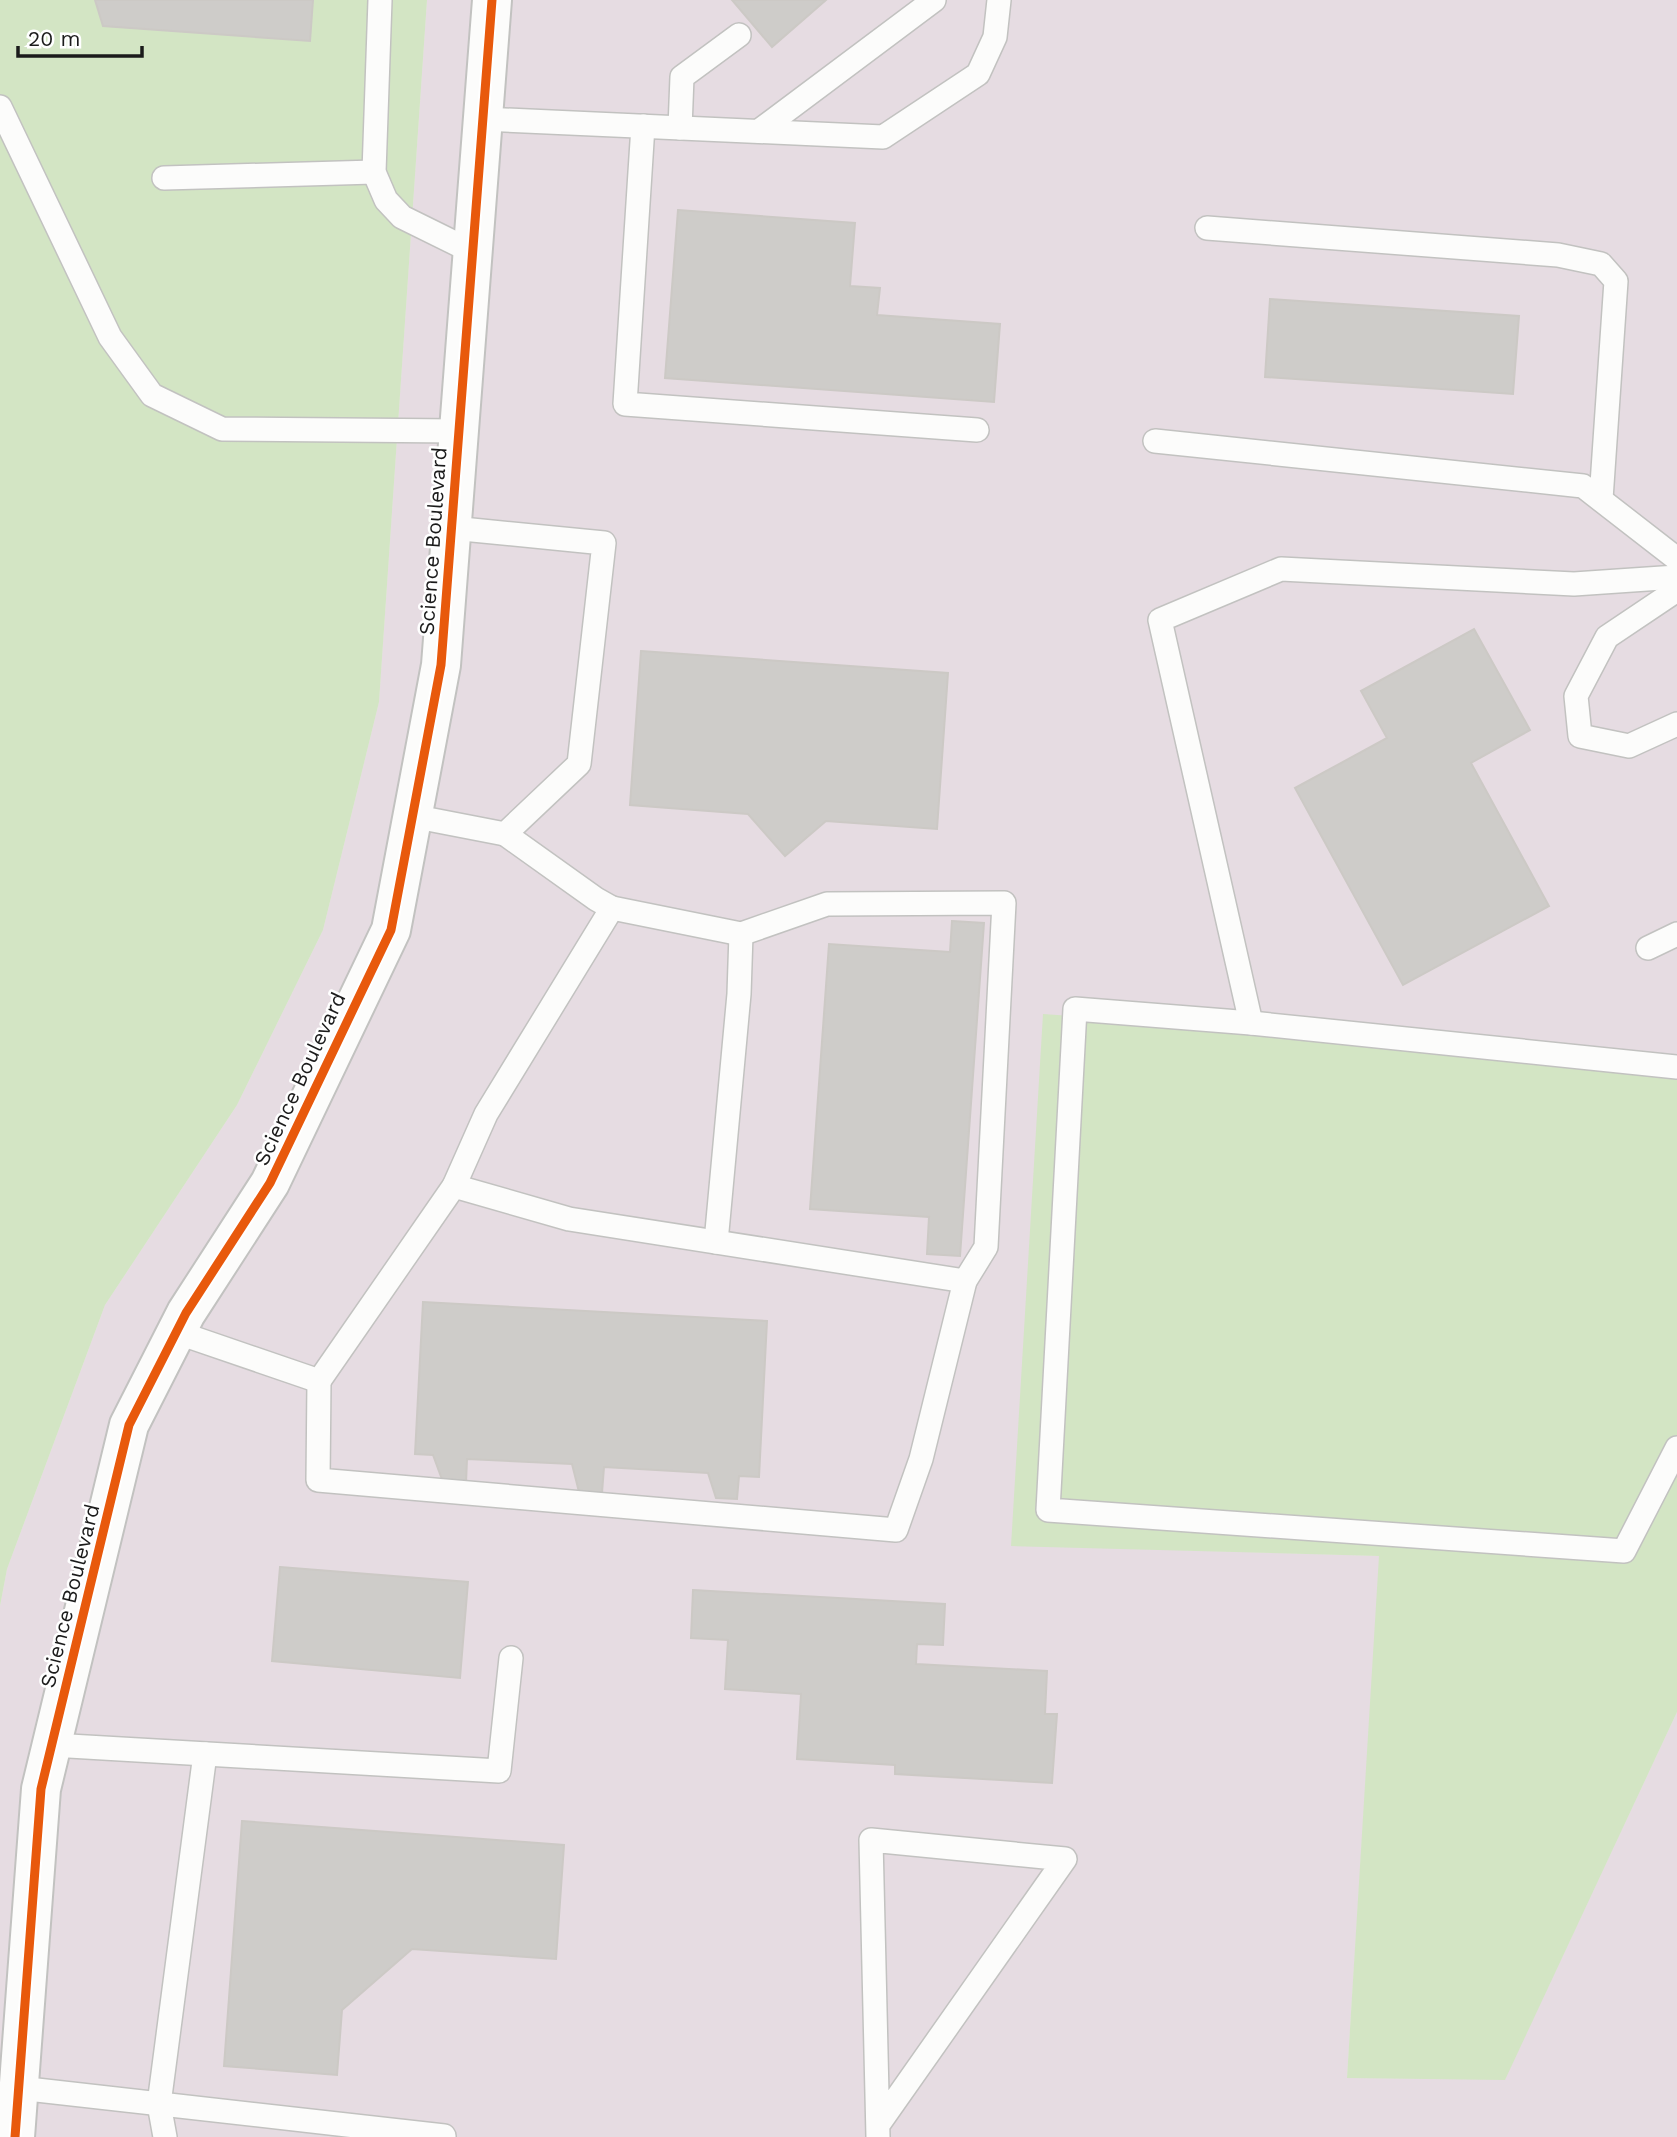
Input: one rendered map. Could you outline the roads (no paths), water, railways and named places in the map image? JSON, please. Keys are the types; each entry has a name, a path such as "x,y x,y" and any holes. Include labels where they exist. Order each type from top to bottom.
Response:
{"street":[{"name":"Science Boulevard","path":"15,2137 41,1789 129,1425 186,1313 270,1184 391,930 441,665 492,0"}],"lane":[{"path":"380,0 374,172 386,200 402,217 473,252"},
{"path":"759,131 934,0"},
{"path":"483,119 883,137 978,74 995,37 999,0"},
{"path":"680,128 682,78 739,35"},
{"path":"0,107 110,337 152,395 222,429 459,431"},
{"path":"643,126 625,404 976,430"},
{"path":"164,178 374,172"},
{"path":"1207,228 1558,255 1601,264 1616,281 1601,499"},
{"path":"1155,441 1583,486 1677,559"},
{"path":"452,528 604,543 579,764 505,834"},
{"path":"1251,1023 1160,620 1282,569 1574,584 1677,577"},
{"path":"1677,590 1607,637 1576,696 1580,736 1629,746 1677,724"},
{"path":"412,816 505,834 612,908 741,934 827,904 1004,903 986,1247 965,1281 921,1459 896,1530 318,1480 319,1381 454,1186 486,1114 612,908"},
{"path":"716,1242 739,994 741,934"},
{"path":"1648,948 1677,934"},
{"path":"1677,1067 1251,1023 1075,1009 1048,1510 1624,1551 1677,1448"},
{"path":"454,1186 569,1219 965,1281"},
{"path":"176,1332 319,1381"},
{"path":"52,1745 499,1771 511,1658"},
{"path":"165,2137 159,2104 205,1754"},
{"path":"871,1840 1065,1859 925,2059 878,2131 871,1840"},
{"path":"19,2088 444,2136"}]}
